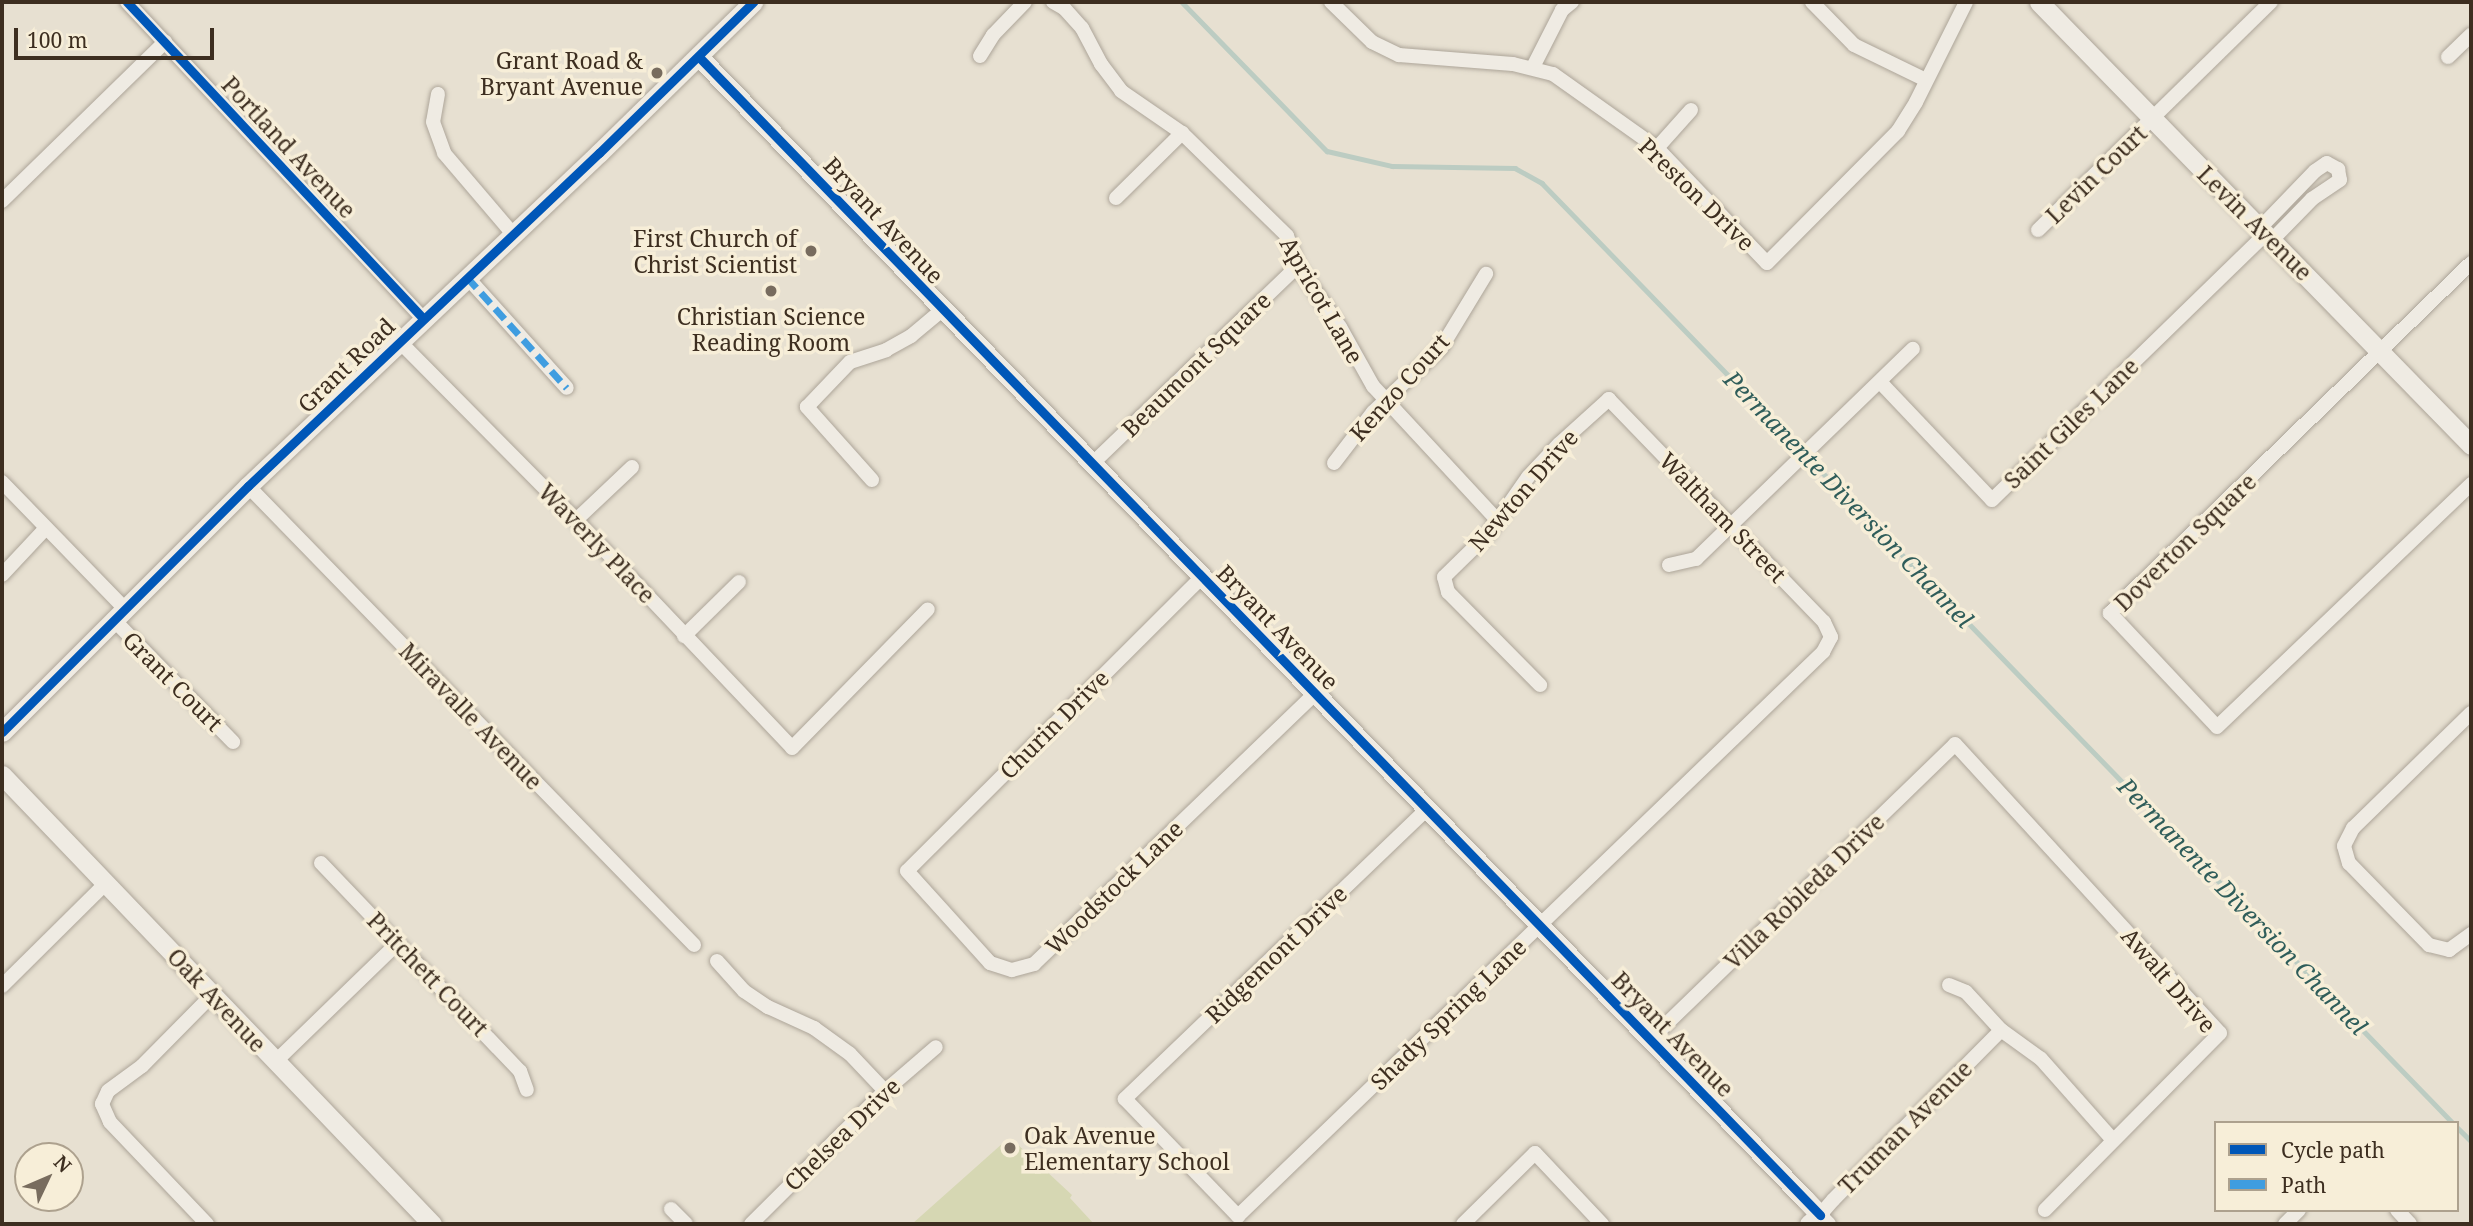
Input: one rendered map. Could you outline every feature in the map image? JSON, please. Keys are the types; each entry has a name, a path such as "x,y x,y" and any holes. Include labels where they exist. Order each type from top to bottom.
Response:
{"street":[{"name":"Portland Avenue","path":"127,2 423,318"},
{"name":"Grant Road","path":"2,732 118,614 398,340 699,57 753,2"},
{"path":"980,56 993,35 1025,2"},
{"name":"Apricot Lane","path":"1053,2 1064,8 1082,27 1101,64 1121,92 1182,133 1287,236 1298,266 1384,400 1496,519"},
{"path":"1532,67 1562,10 1572,2"},
{"path":"1812,2 1854,45 1926,80"},
{"name":"Preston Drive","path":"1341,5 1372,42 1399,55 1532,67 1553,74 1657,148 1767,264 1898,131 1966,2"},
{"name":"Levin Avenue","path":"2039,2 2471,445"},
{"name":"Levin Court","path":"2038,230 2271,2"},
{"path":"2448,57 2471,35"},
{"path":"2,201 165,43"},
{"name":"Bryant Avenue","path":"699,57 1652,1038 1820,1221"},
{"path":"438,94 433,122 444,153 513,234"},
{"path":"1657,148 1691,110"},
{"path":"1116,198 1182,133"},
{"name":"Saint Giles Lane","path":"1881,383 1992,500 2266,234 2340,180 2338,169 2327,163 2302,188 2266,234"},
{"path":"2302,188 2312,199"},
{"path":"2382,351 2471,263"},
{"name":"Beaumont Square","path":"1093,463 1298,266"},
{"name":"Kenzo Court","path":"1334,463 1384,400 1441,348 1486,274"},
{"path":"467,277 567,388"},
{"path":"872,480 807,407 850,362 886,350 912,336 942,310"},
{"name":"Waverly Place","path":"398,340 576,520 792,748 928,609"},
{"path":"1669,565 1696,559 1881,383 1913,349"},
{"name":"Doverton Square","path":"2382,351 2110,613 2217,727 2471,484"},
{"name":"Newton Drive","path":"1540,685 1456,601 1445,584 1444,577 1489,533 1496,519 1559,444 1609,399"},
{"name":"Waltham Street","path":"1609,399 1824,622 1831,637"},
{"path":"576,520 632,467"},
{"name":"Grant Court","path":"2,482 46,528 118,614 233,742"},
{"name":"Miravalle Avenue","path":"248,486 694,945"},
{"path":"2,575 46,528"},
{"name":"Churin Drive","path":"907,871 1202,577"},
{"path":"684,636 739,582"},
{"name":"Shady Spring Lane","path":"1125,1099 1238,1216 1823,652 1831,637"},
{"name":"Woodstock Lane","path":"907,871 990,963 1012,970 1034,964 1315,693"},
{"path":"2471,713 2353,828 2343,846 2349,863 2429,945 2449,950 2471,934"},
{"name":"Villa Robleda Drive","path":"1652,1038 1955,744"},
{"name":"Awalt Drive","path":"1955,744 2220,1033 2112,1139 2045,1210"},
{"name":"Oak Avenue","path":"2,775 432,1224"},
{"name":"Ridgemont Drive","path":"1125,1099 1427,809"},
{"name":"Pritchett Court","path":"321,863 520,1071 527,1090"},
{"path":"2,986 106,883"},
{"path":"275,1062 398,943"},
{"path":"717,961 744,992 768,1007 814,1028 850,1054 885,1091"},
{"path":"1949,985 1966,992 2001,1030 2041,1059 2112,1139"},
{"path":"207,1224 110,1122 102,1104 108,1091 142,1066 212,995"},
{"name":"Truman Avenue","path":"1820,1221 2001,1030"},
{"name":"Chelsea Drive","path":"751,1224 885,1091 936,1047"},
{"path":"1464,1224 1535,1153 1602,1224"},
{"path":"671,1209 687,1224"}],"green space":[{"path":"1003,1143 1017,1144 1072,1195 1070,1198 1094,1224 912,1224"}],"waterway":[{"name":"Permanente Diversion Channel","path":"1182,2 1327,151 1392,166 1515,168 1542,183 2451,1121"},
{"name":"Permanente Diversion Channel","path":"2459,1129 2471,1141"}],"marked path":[{"path":"467,277 567,388"}],"cycle path":[{"path":"127,2 423,318"},
{"path":"2,732 248,486 599,153 753,2"},
{"path":"699,57 1820,1215"}],"place":[{"name":"Grant Road & Bryant Avenue","path":"657,73"},
{"name":"First Church of Christ Scientist","path":"811,251"},
{"name":"Christian Science Reading Room","path":"771,291"},
{"name":"Oak Avenue Elementary School","path":"1010,1148"}]}
